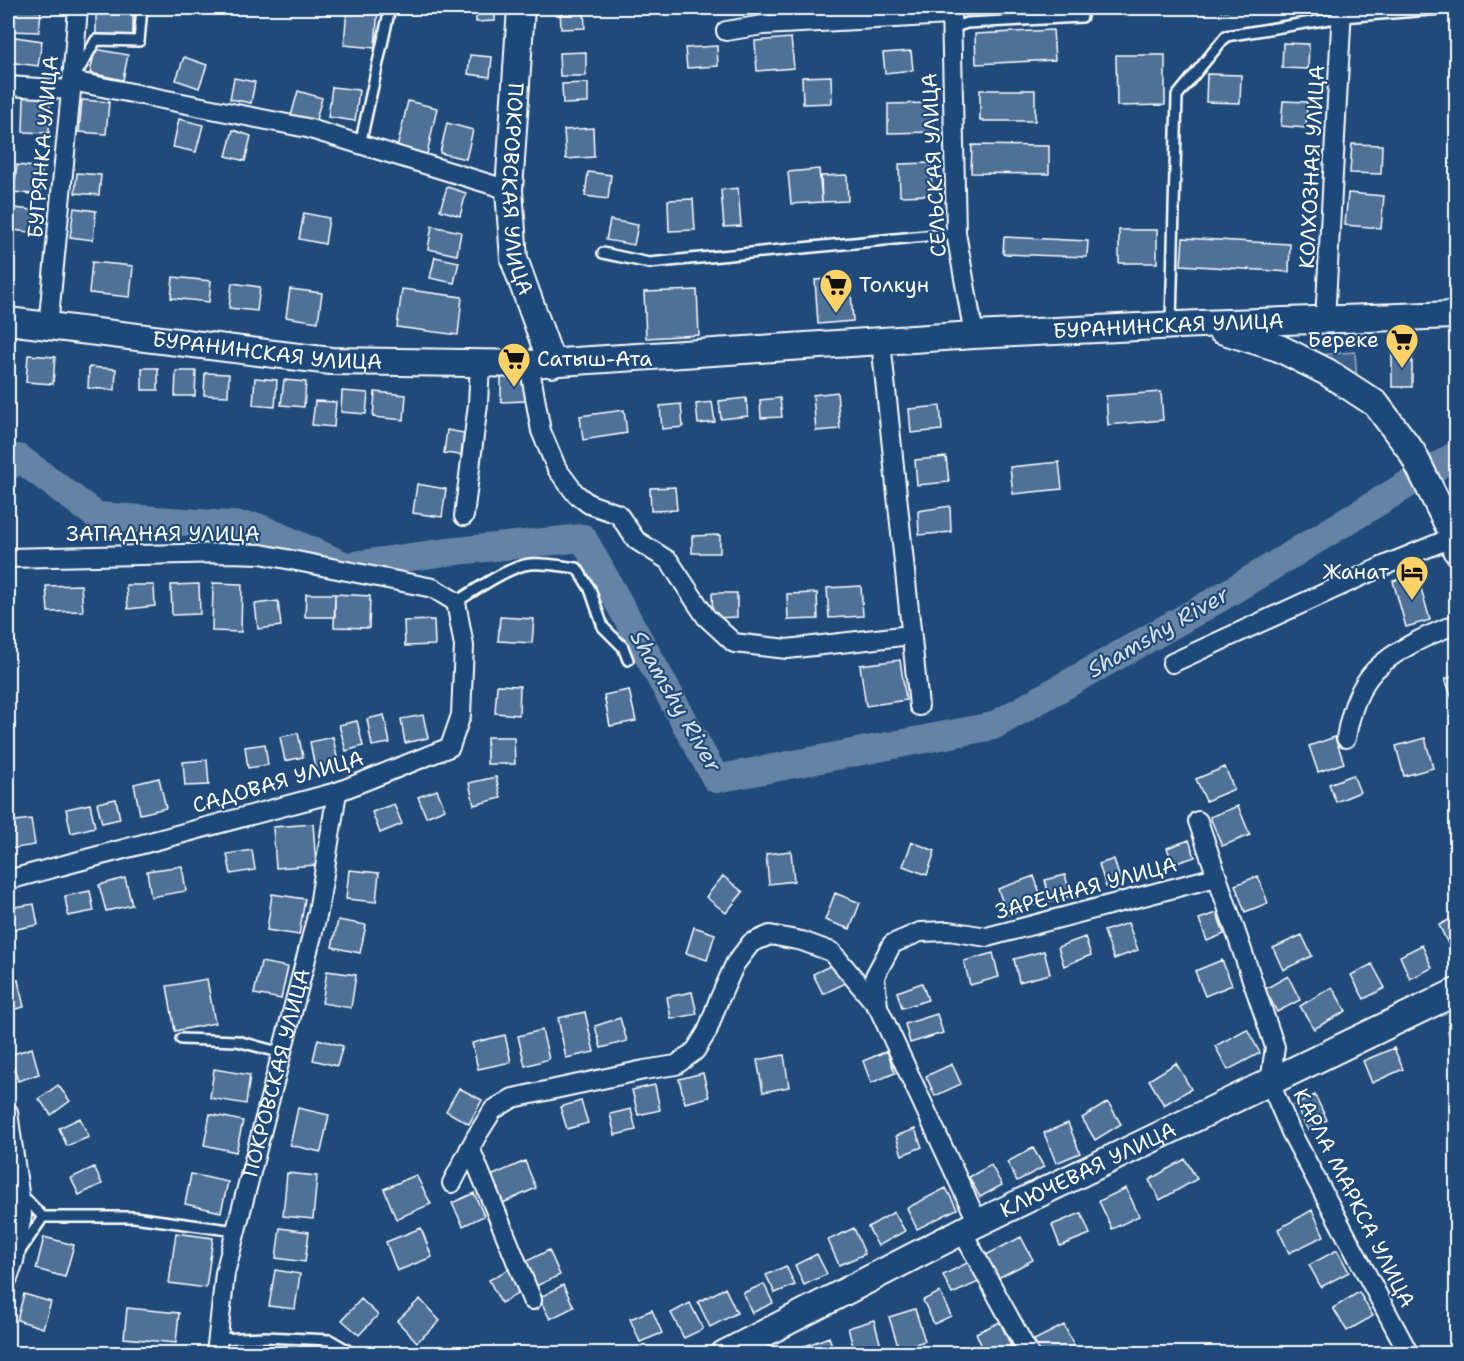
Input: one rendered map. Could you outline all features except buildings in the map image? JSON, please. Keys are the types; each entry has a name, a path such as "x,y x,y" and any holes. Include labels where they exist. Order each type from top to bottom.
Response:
{"street":[{"name":"БУГРЯНКА УЛИЦА","path":"48,327 78,8"},
{"name":"ПОКРОВСКАЯ УЛИЦА","path":"521,8 509,190 514,259 540,364"},
{"name":"КОЛХОЗНАЯ УЛИЦА","path":"1325,321 1342,12"},
{"path":"726,31 763,16 951,17"},
{"name":"СЕЛЬСКАЯ УЛИЦА","path":"951,17 956,233 974,335"},
{"path":"8,86 72,86 307,128 509,190"},
{"name":"БУРАНИНСКАЯ УЛИЦА","path":"8,321 331,361 540,364 974,335 1171,325 1456,315"},
{"path":"1172,663 1388,564 1456,541 1412,452 1376,404 1327,372 1279,348 1200,324"},
{"path":"881,342 919,706"},
{"path":"464,516 478,404 480,364"},
{"path":"540,364 541,431 557,469 575,493 590,504 618,514 636,540 669,561 706,617 734,643 787,649 911,635"},
{"name":"ЗАПАДНАЯ УЛИЦА","path":"8,558 261,554 433,588 456,602"},
{"name":"САДОВАЯ УЛИЦА","path":"8,880 338,792 450,747 461,715 464,646 456,602"},
{"path":"1346,738 1350,716 1358,696 1375,670 1426,636 1456,624"},
{"name":"ПОКРОВСКАЯ УЛИЦА","path":"217,1346 225,1273 318,912 338,792"},
{"name":"КАРЛА МАРКСА УЛИЦА","path":"1197,821 1275,1047 1270,1083 1291,1132 1409,1353"},
{"name":"ЗАРЕЧНАЯ УЛИЦА","path":"872,1000 875,976 892,944 920,932 949,932 987,937 1216,877"},
{"path":"452,1183 493,1110 513,1098 676,1065 695,1050 707,1032 735,964 751,943 770,935 802,941 832,952 872,1000 970,1228 1029,1353"},
{"name":"КЛЮЧЕВАЯ УЛИЦА","path":"724,1353 970,1228 1456,992"},
{"path":"8,1112 22,1215 11,1270"},
{"path":"470,1148 532,1300"}],"lane":[{"path":"72,86 96,40 139,40 142,8"},
{"path":"360,145 390,8"},
{"path":"1171,325 1177,96 1226,36 1342,12 1455,8"},
{"path":"951,17 967,23 1082,17"},
{"path":"603,253 649,263 956,233"},
{"path":"456,602 506,573 528,564 554,564 577,568 590,589 603,627 623,647 628,660"},
{"path":"181,1039 237,1041 282,1053"},
{"path":"19,1193 44,1217 134,1217 236,1231"},
{"path":"11,1270 44,1217"},
{"path":"217,1346 264,1337 330,1340 354,1353"}],"shaded area":[{"path":"1355,352 1357,382 1315,355"}],"waterway":[{"name":"Shamshy River","path":"8,467 19,458 97,516 258,527 346,566 447,552 583,538 716,779 993,726 1220,598 1456,455"}],"place":[{"name":"Толкун","path":"836,314"},
{"name":"Береке","path":"1402,369"},
{"name":"Сатыш-Ата","path":"514,388"},
{"name":"Жанат","path":"1412,601"}]}
